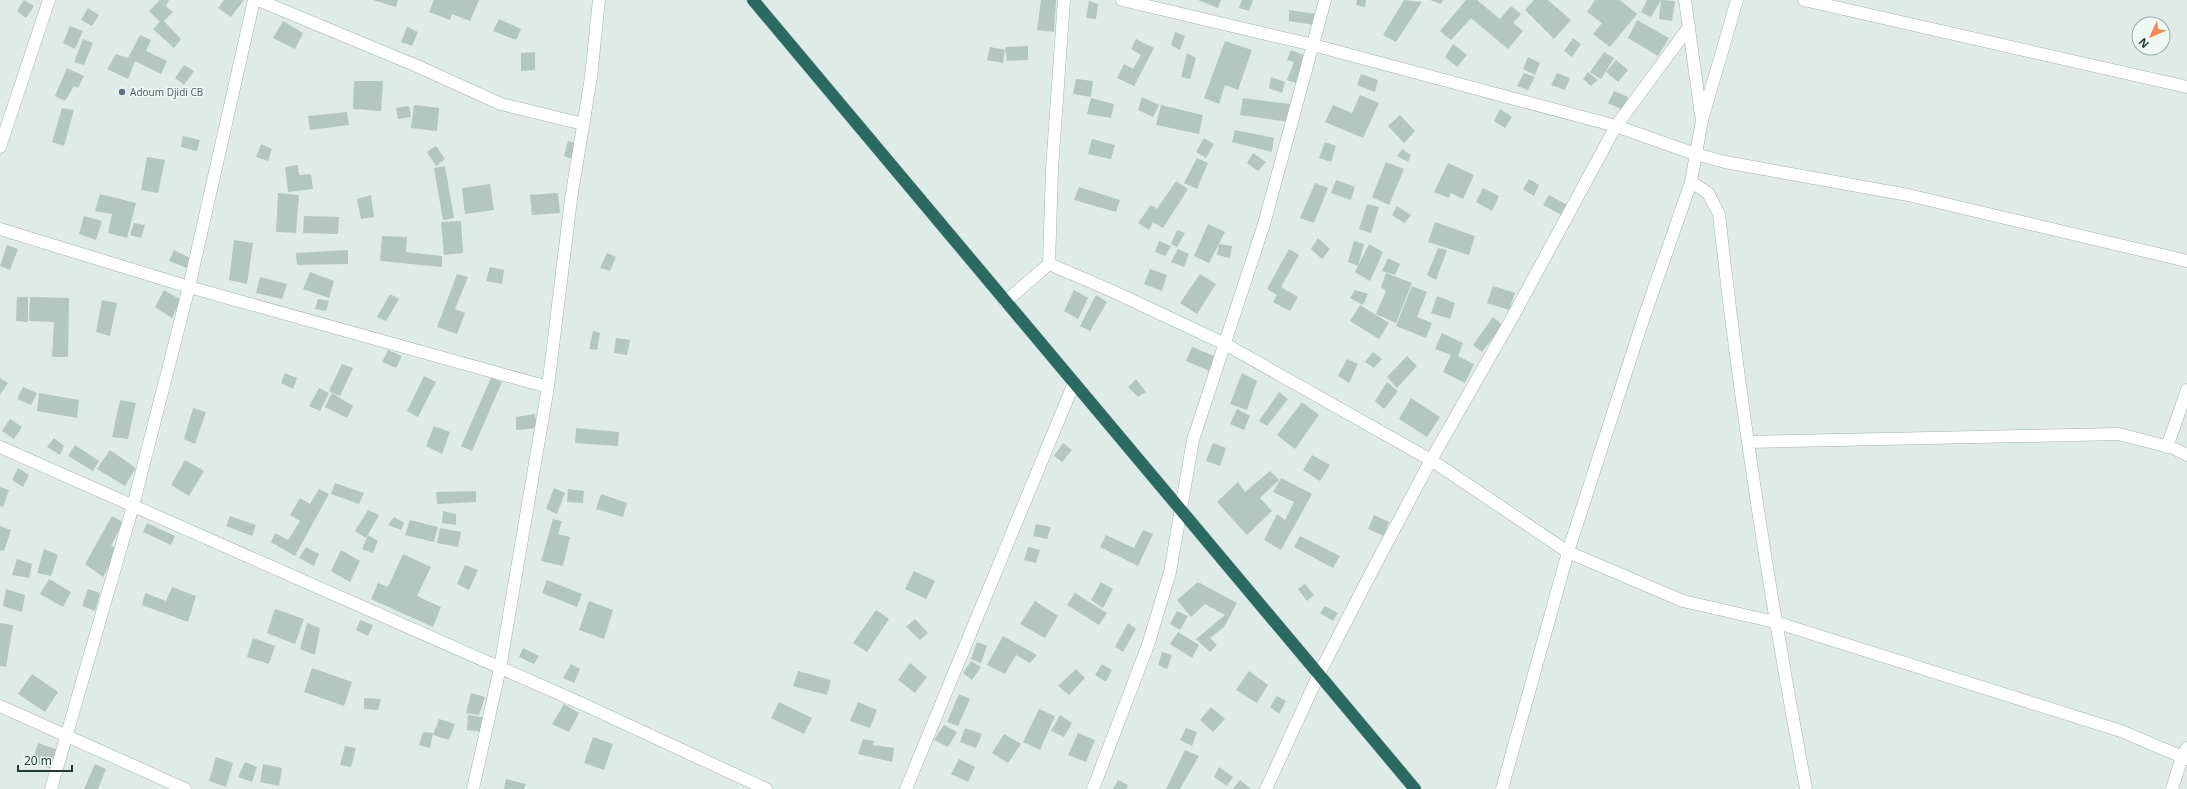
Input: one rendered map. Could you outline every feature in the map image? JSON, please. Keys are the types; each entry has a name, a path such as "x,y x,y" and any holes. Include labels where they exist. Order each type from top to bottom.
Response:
{"highway":[{"path":"753,0 1415,789"}],"street":[{"path":"0,147 49,0"},
{"path":"51,789 133,506 189,287 254,0"},
{"path":"258,0 417,66 501,104 583,124"},
{"path":"474,789 500,668 548,387 571,199 591,77 599,0"},
{"path":"1005,302 1049,264 1052,169 1064,0"},
{"path":"1122,0 1313,45 1616,126 1695,154 1725,162 1908,195 2187,261"},
{"path":"1093,789 1148,645 1170,572 1182,510 1185,477 1193,440 1264,224 1325,0"},
{"path":"1685,0 1702,120"},
{"path":"1502,789 1568,552 1642,323 1691,182 1702,120 1737,0"},
{"path":"1804,0 2187,87"},
{"path":"1266,789 1319,674 1431,460 1512,318 1616,126 1689,27"},
{"path":"1691,182 1708,193 1719,214 1748,442 1770,580 1775,622 1806,789"},
{"path":"0,229 189,287 548,387"},
{"path":"1049,264 1110,290 1225,344 1431,460 1568,552 1683,601 1775,622 2121,731 2185,755 2172,789"},
{"path":"906,789 1074,383"},
{"path":"2167,446 2187,390"},
{"path":"1748,442 2119,434 2167,446 2187,455"},
{"path":"0,447 500,668 766,789"},
{"path":"0,706 66,737 185,789"}],"building":[{"path":"24,0 34,6 26,18 17,11"},
{"path":"158,0 169,0 166,6"},
{"path":"224,0 244,0 231,17 218,8"},
{"path":"373,0 398,0 396,7"},
{"path":"434,0 479,0 470,21 452,14 450,20 429,12"},
{"path":"1041,0 1056,0 1054,32 1037,30"},
{"path":"1198,0 1221,0 1218,8"},
{"path":"1242,0 1253,0 1249,11 1239,8"},
{"path":"1357,0 1366,0 1365,7 1356,5"},
{"path":"1404,0 1422,2 1396,42 1383,35"},
{"path":"1430,0 1443,0 1441,4"},
{"path":"1466,0 1477,0 1500,19 1511,6 1521,14 1513,23 1523,31 1508,49 1471,18 1451,40 1440,31"},
{"path":"1534,0 1548,0 1571,20 1554,39 1525,10"},
{"path":"1595,0 1620,0 1637,14 1610,47 1593,34 1602,23 1587,12"},
{"path":"1647,0 1661,0 1651,17 1641,12"},
{"path":"1661,0 1675,1 1672,21 1659,19"},
{"path":"159,1 173,12 164,21 181,39 174,48 153,29 160,22 149,11"},
{"path":"1089,1 1098,4 1096,19 1086,18"},
{"path":"88,8 99,15 92,26 81,20"},
{"path":"1289,10 1317,14 1314,25 1289,21"},
{"path":"499,19 521,29 516,40 493,31"},
{"path":"1637,20 1669,38 1658,56 1628,38"},
{"path":"283,21 303,33 295,49 273,38"},
{"path":"70,26 83,31 75,49 63,43"},
{"path":"407,27 418,32 412,46 401,42"},
{"path":"1175,32 1185,36 1180,50 1171,45"},
{"path":"140,35 151,40 146,51 167,61 161,74 135,61 128,79 107,69 116,54 128,58"},
{"path":"1573,38 1581,44 1572,57 1564,51"},
{"path":"83,39 93,43 84,65 74,62"},
{"path":"1136,39 1154,48 1134,86 1117,78 1124,64 1133,69 1141,55 1131,49"},
{"path":"1225,41 1252,50 1238,90 1225,85 1219,104 1204,98"},
{"path":"1453,44 1467,55 1457,67 1445,57"},
{"path":"1028,46 1028,60 1007,61 1005,47"},
{"path":"990,47 1005,50 1003,63 987,60"},
{"path":"1291,50 1308,57 1299,84 1287,80 1294,62 1287,60"},
{"path":"535,52 535,70 521,71 521,53"},
{"path":"1604,52 1614,58 1601,79 1590,72"},
{"path":"1187,53 1196,58 1190,79 1181,77"},
{"path":"1528,57 1540,63 1535,75 1523,69"},
{"path":"1616,60 1628,70 1618,82 1606,72"},
{"path":"184,65 194,71 184,85 175,78"},
{"path":"67,68 84,76 78,88 74,86 65,101 55,96"},
{"path":"1588,72 1598,80 1591,86 1583,79"},
{"path":"1524,73 1535,77 1528,90 1517,86"},
{"path":"1557,73 1570,78 1565,90 1551,85"},
{"path":"1361,74 1378,80 1375,92 1357,85"},
{"path":"1271,77 1285,82 1282,93 1269,88"},
{"path":"1076,79 1093,81 1091,97 1073,94"},
{"path":"354,81 383,81 381,111 353,109"},
{"path":"1614,91 1628,97 1623,110 1608,103"},
{"path":"1360,95 1379,103 1363,138 1325,122 1333,105 1352,113"},
{"path":"1142,97 1159,105 1153,117 1138,110"},
{"path":"1091,98 1114,104 1111,118 1087,114"},
{"path":"1243,98 1291,104 1289,122 1240,115"},
{"path":"414,105 439,108 437,131 411,128"},
{"path":"1161,105 1203,115 1199,134 1156,125"},
{"path":"409,106 411,117 398,119 396,108"},
{"path":"62,108 74,110 64,146 52,142"},
{"path":"1500,109 1512,117 1505,128 1494,121"},
{"path":"347,112 349,125 310,130 308,116"},
{"path":"1400,115 1415,131 1404,143 1388,126"},
{"path":"1235,130 1274,138 1272,152 1232,142"},
{"path":"183,136 200,140 197,151 181,147"},
{"path":"1204,138 1214,144 1206,158 1196,152"},
{"path":"1092,139 1115,145 1111,159 1088,154"},
{"path":"568,141 578,144 574,160 564,156"},
{"path":"1325,142 1336,146 1331,162 1319,158"},
{"path":"261,144 272,149 268,161 256,157"},
{"path":"436,146 445,159 436,166 427,152"},
{"path":"1402,149 1411,155 1408,162 1397,156"},
{"path":"1253,153 1266,162 1258,171 1247,163"},
{"path":"147,157 165,160 158,193 141,190"},
{"path":"1197,158 1208,163 1197,189 1184,183"},
{"path":"1386,162 1404,169 1389,205 1372,197"},
{"path":"1448,163 1474,175 1463,199 1451,193 1449,198 1434,192"},
{"path":"298,165 299,175 311,174 313,189 288,192 285,167"},
{"path":"445,166 454,218 443,220 434,168"},
{"path":"1529,179 1539,185 1534,196 1523,189"},
{"path":"1336,180 1355,187 1351,200 1331,193"},
{"path":"1176,181 1188,189 1163,228 1153,222 1149,230 1138,223 1151,205 1157,209"},
{"path":"1315,183 1328,188 1314,223 1300,218"},
{"path":"490,184 494,210 465,214 462,188"},
{"path":"1079,187 1120,200 1116,212 1074,200"},
{"path":"1483,188 1499,196 1492,211 1476,202"},
{"path":"278,193 299,195 296,233 276,232"},
{"path":"558,193 560,213 532,215 530,195"},
{"path":"100,194 136,203 127,238 108,233 112,214 95,211"},
{"path":"371,195 374,217 361,219 357,199"},
{"path":"1549,195 1571,207 1565,217 1543,205"},
{"path":"1367,204 1379,207 1371,233 1359,229"},
{"path":"1397,206 1411,215 1404,223 1392,215"},
{"path":"84,216 102,221 96,240 79,234"},
{"path":"304,216 339,217 338,234 303,233"},
{"path":"461,221 463,253 444,255 441,222"},
{"path":"1435,222 1475,236 1469,255 1428,242"},
{"path":"134,223 145,225 141,238 130,235"},
{"path":"1208,224 1225,232 1209,263 1194,256"},
{"path":"1177,230 1185,233 1177,247 1171,244"},
{"path":"382,236 407,237 406,252 442,256 442,267 380,261"},
{"path":"1318,238 1330,249 1322,259 1311,249"},
{"path":"234,240 253,243 247,284 229,280"},
{"path":"1159,241 1171,246 1165,256 1155,252"},
{"path":"1354,241 1364,244 1358,266 1348,262"},
{"path":"1219,244 1232,246 1230,258 1217,255"},
{"path":"1369,244 1383,252 1370,281 1355,272"},
{"path":"7,245 18,249 10,270 0,266"},
{"path":"1438,248 1447,250 1436,280 1427,275"},
{"path":"1178,249 1189,254 1184,267 1171,262"},
{"path":"1289,249 1299,255 1281,287 1298,297 1290,311 1273,302 1277,295 1267,289"},
{"path":"174,250 190,258 187,268 169,261"},
{"path":"348,250 348,264 297,265 296,253"},
{"path":"607,253 616,257 610,271 600,268"},
{"path":"1388,258 1400,264 1395,275 1382,271"},
{"path":"490,267 504,270 502,284 486,281"},
{"path":"1150,269 1167,275 1162,291 1144,284"},
{"path":"310,272 334,281 329,298 303,289"},
{"path":"1386,273 1412,283 1396,323 1376,314 1386,291 1381,287"},
{"path":"457,274 468,277 455,309 465,313 457,334 437,327"},
{"path":"1200,274 1216,284 1197,314 1180,303"},
{"path":"260,277 287,284 282,299 256,293"},
{"path":"1412,286 1427,292 1417,317 1432,323 1426,338 1396,326"},
{"path":"1493,286 1515,293 1509,310 1487,303"},
{"path":"164,290 181,300 172,318 155,307"},
{"path":"1074,290 1088,298 1078,319 1064,311"},
{"path":"1355,290 1368,294 1363,305 1350,298"},
{"path":"390,294 399,299 386,321 377,317"},
{"path":"1096,295 1107,302 1090,331 1080,326"},
{"path":"1437,296 1455,303 1450,319 1431,313"},
{"path":"17,297 28,297 28,322 16,321"},
{"path":"30,297 69,298 68,357 52,357 54,322 29,321"},
{"path":"318,299 329,301 326,311 315,309"},
{"path":"102,300 117,303 110,336 96,332"},
{"path":"1360,305 1389,323 1379,339 1350,321"},
{"path":"1493,317 1502,325 1482,352 1473,345"},
{"path":"593,331 600,333 597,350 589,349"},
{"path":"1442,333 1463,343 1458,356 1474,364 1465,383 1443,372 1451,355 1435,349"},
{"path":"616,338 630,340 627,355 614,353"},
{"path":"1192,347 1217,357 1212,372 1186,361"},
{"path":"388,350 402,356 396,368 382,362"},
{"path":"1373,352 1382,359 1374,368 1365,362"},
{"path":"1407,356 1417,366 1397,388 1387,377"},
{"path":"1347,359 1358,364 1349,383 1338,376"},
{"path":"342,364 353,368 340,396 329,391"},
{"path":"285,373 297,378 293,389 281,383"},
{"path":"1242,373 1257,381 1247,410 1230,404"},
{"path":"424,376 436,382 418,417 407,411"},
{"path":"0,378 8,383 0,395"},
{"path":"491,378 502,382 472,451 461,446"},
{"path":"1136,379 1146,392 1138,397 1128,387"},
{"path":"1387,382 1398,391 1384,409 1375,401"},
{"path":"23,387 37,393 31,405 17,399"},
{"path":"319,388 329,393 320,411 309,406"},
{"path":"1279,392 1288,399 1267,426 1259,421"},
{"path":"39,393 79,400 77,418 37,411"},
{"path":"332,393 353,406 347,418 325,407"},
{"path":"1411,398 1440,417 1427,437 1399,419"},
{"path":"120,400 136,403 128,439 112,437"},
{"path":"1302,402 1319,415 1295,449 1277,435"},
{"path":"193,408 206,412 195,444 184,439"},
{"path":"1237,409 1250,416 1244,430 1230,424"},
{"path":"535,414 537,428 516,430 516,417"},
{"path":"10,419 22,427 14,439 2,431"},
{"path":"434,426 450,432 442,454 426,446"},
{"path":"576,428 619,432 618,446 575,443"},
{"path":"54,438 64,446 60,455 47,447"},
{"path":"1063,443 1072,450 1062,462 1054,456"},
{"path":"1213,443 1226,448 1220,466 1206,461"},
{"path":"75,445 99,461 93,471 68,456"},
{"path":"110,450 136,468 125,486 97,469"},
{"path":"1312,455 1330,465 1320,481 1303,470"},
{"path":"185,460 204,471 189,496 171,485"},
{"path":"18,468 29,475 23,487 12,480"},
{"path":"1270,471 1279,480 1260,498 1272,511 1247,535 1217,502 1238,482 1245,492"},
{"path":"1281,478 1312,494 1281,550 1264,540 1277,514 1285,520 1294,502 1273,492"},
{"path":"335,483 364,493 359,504 331,494"},
{"path":"0,487 9,490 3,507 0,506"},
{"path":"554,488 565,493 557,514 546,509"},
{"path":"319,489 329,494 295,556 271,542 275,533 288,540 300,521 290,515 300,498 310,504"},
{"path":"568,489 584,491 583,503 567,502"},
{"path":"476,491 476,502 437,504 436,492"},
{"path":"601,494 627,503 623,517 596,509"},
{"path":"368,510 379,515 366,538 355,531"},
{"path":"443,511 456,514 456,525 442,523"},
{"path":"1374,515 1389,522 1384,536 1368,529"},
{"path":"112,516 123,522 111,546 118,549 103,577 85,564"},
{"path":"230,516 256,525 252,536 226,526"},
{"path":"394,517 404,523 401,530 388,525"},
{"path":"553,519 562,521 558,534 570,537 563,566 541,561"},
{"path":"410,520 438,527 434,542 405,535"},
{"path":"147,523 175,536 171,545 143,532"},
{"path":"1036,524 1051,527 1047,539 1033,536"},
{"path":"0,526 11,530 4,551 0,550"},
{"path":"440,528 461,532 458,547 437,543"},
{"path":"1143,530 1153,534 1138,566 1100,547 1106,535 1134,548"},
{"path":"368,535 378,541 373,553 362,549"},
{"path":"1300,536 1340,556 1333,568 1294,547"},
{"path":"306,547 319,554 314,566 299,558"},
{"path":"1028,547 1040,550 1036,563 1024,560"},
{"path":"44,549 58,555 51,576 37,573"},
{"path":"341,550 360,561 350,582 331,571"},
{"path":"403,554 431,567 417,596 441,607 433,627 371,599 378,583 388,587"},
{"path":"17,559 32,564 29,578 12,575"},
{"path":"465,565 478,570 469,590 457,584"},
{"path":"914,571 935,581 926,599 905,589"},
{"path":"49,579 71,592 63,607 40,594"},
{"path":"547,580 582,594 577,607 542,593"},
{"path":"1101,582 1113,589 1103,608 1091,600"},
{"path":"1198,582 1237,603 1224,627 1210,638 1217,645 1210,652 1196,639 1225,615 1205,604 1191,617 1177,600"},
{"path":"1305,584 1314,595 1307,601 1298,589"},
{"path":"172,587 196,596 188,622 142,605 145,593 166,601"},
{"path":"6,589 25,595 22,612 3,606"},
{"path":"88,589 100,593 95,611 82,606"},
{"path":"1075,593 1107,613 1099,625 1067,605"},
{"path":"589,601 613,610 604,639 579,630"},
{"path":"1035,601 1058,616 1045,638 1020,624"},
{"path":"1325,606 1338,613 1333,621 1320,613"},
{"path":"275,609 304,619 295,644 267,633"},
{"path":"876,610 889,619 867,652 853,643"},
{"path":"1177,611 1188,616 1180,630 1170,624"},
{"path":"915,619 928,633 920,640 906,627"},
{"path":"360,620 373,625 368,636 356,630"},
{"path":"0,623 13,625 6,667 0,666"},
{"path":"307,623 320,628 315,655 300,649"},
{"path":"1128,623 1136,629 1123,652 1115,647"},
{"path":"1178,632 1199,645 1192,658 1170,644"},
{"path":"1003,636 1037,655 1030,663 1016,655 1005,674 987,665"},
{"path":"253,638 275,646 269,664 247,657"},
{"path":"977,642 987,646 981,663 971,659"},
{"path":"523,648 539,656 534,664 519,657"},
{"path":"1162,652 1172,655 1167,669 1158,665"},
{"path":"971,661 981,667 972,680 963,673"},
{"path":"910,663 927,677 915,693 898,680"},
{"path":"571,664 580,669 574,683 563,678"},
{"path":"1102,664 1112,670 1106,682 1095,675"},
{"path":"312,668 352,682 344,706 304,692"},
{"path":"1076,669 1085,678 1069,695 1058,686"},
{"path":"798,671 831,680 827,695 793,686"},
{"path":"1249,671 1268,685 1257,703 1236,690"},
{"path":"32,674 58,692 45,712 18,694"},
{"path":"471,693 485,697 479,715 466,713"},
{"path":"959,694 970,699 958,726 947,722"},
{"path":"1277,696 1286,701 1279,714 1270,707"},
{"path":"364,698 381,699 378,710 364,709"},
{"path":"779,702 812,718 804,734 771,718"},
{"path":"858,702 877,710 870,728 850,721"},
{"path":"564,704 579,713 569,732 552,724"},
{"path":"1211,707 1225,719 1213,732 1200,720"},
{"path":"1039,709 1055,716 1040,750 1023,742"},
{"path":"468,715 486,718 484,732 467,730"},
{"path":"1060,715 1072,723 1064,737 1051,731"},
{"path":"439,719 455,724 449,740 433,735"},
{"path":"944,725 957,732 948,747 934,740"},
{"path":"965,728 982,734 976,748 960,742"},
{"path":"1186,728 1197,732 1192,746 1180,740"},
{"path":"423,732 433,733 430,748 419,745"},
{"path":"1078,733 1095,740 1086,762 1068,755"},
{"path":"1004,734 1021,744 1008,763 992,753"},
{"path":"593,737 613,744 604,770 584,763"},
{"path":"863,739 874,741 873,745 894,748 892,762 858,754"},
{"path":"38,743 58,750 52,769 32,762"},
{"path":"345,746 356,748 351,767 340,765"},
{"path":"1185,750 1199,756 1180,789 1166,789"},
{"path":"216,757 233,763 226,787 209,781"},
{"path":"959,759 975,767 968,782 951,774"},
{"path":"245,762 257,767 252,782 238,777"},
{"path":"95,764 106,769 98,789 84,789"},
{"path":"263,764 282,768 279,786 260,782"},
{"path":"1219,767 1233,777 1227,786 1214,777"},
{"path":"506,779 526,784 524,789 504,789"},
{"path":"1118,780 1128,785 1126,789 1113,789"},
{"path":"1240,780 1251,789 1233,789"}],"place":[{"name":"Adoum Djidi CB","path":"122,92"}]}
